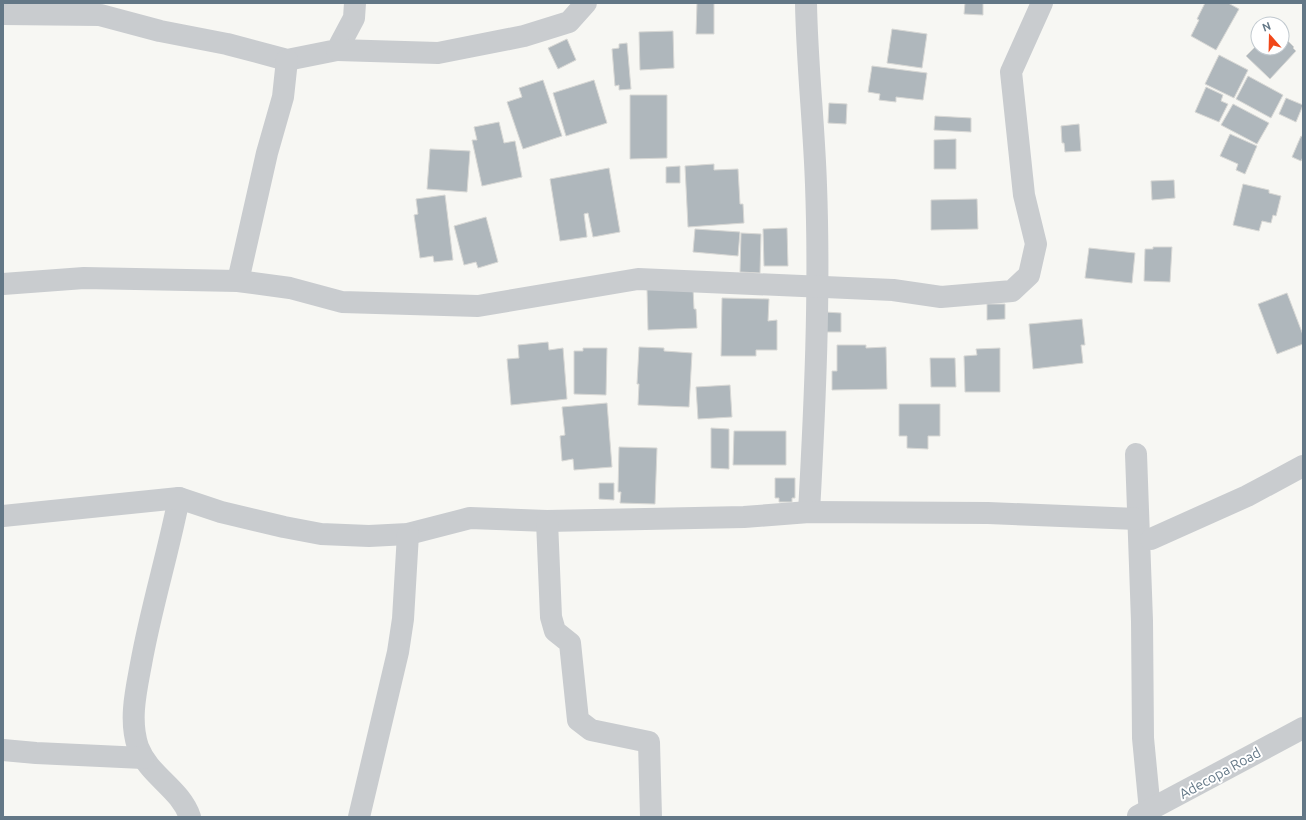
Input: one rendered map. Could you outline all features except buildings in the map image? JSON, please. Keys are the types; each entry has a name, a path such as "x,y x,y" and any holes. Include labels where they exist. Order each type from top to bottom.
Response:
{"street":[{"path":"337,50 354,18 355,3"},
{"path":"3,14 100,15 160,31 227,44 287,60 337,50 438,53 524,36 569,22 586,3"},
{"path":"806,3 807,59 816,171 818,286 816,398 809,512"},
{"path":"3,284 84,278 238,281 290,288 342,302 478,306 638,279 893,290 941,297 1012,291 1029,275 1036,244 1024,194 1011,72 1042,3"},
{"path":"238,281 266,153 283,97 287,60"},
{"path":"1136,454 1137,519 1142,621 1144,814"},
{"path":"1150,539 1247,496 1303,466"},
{"path":"3,516 179,498 221,512 321,534 369,536 408,534 470,518 547,521 744,517 809,512 988,513 1137,519"},
{"path":"179,498 152,609 134,698 134,723 138,747 146,765 172,789 190,817"},
{"path":"547,521 551,617 555,631 570,643 578,720 591,730 649,742 651,817"},
{"path":"359,817 398,652 403,619 408,534"},
{"name":"Adecopa Road","path":"1144,814 1303,728"},
{"path":"3,750 143,758"}]}
